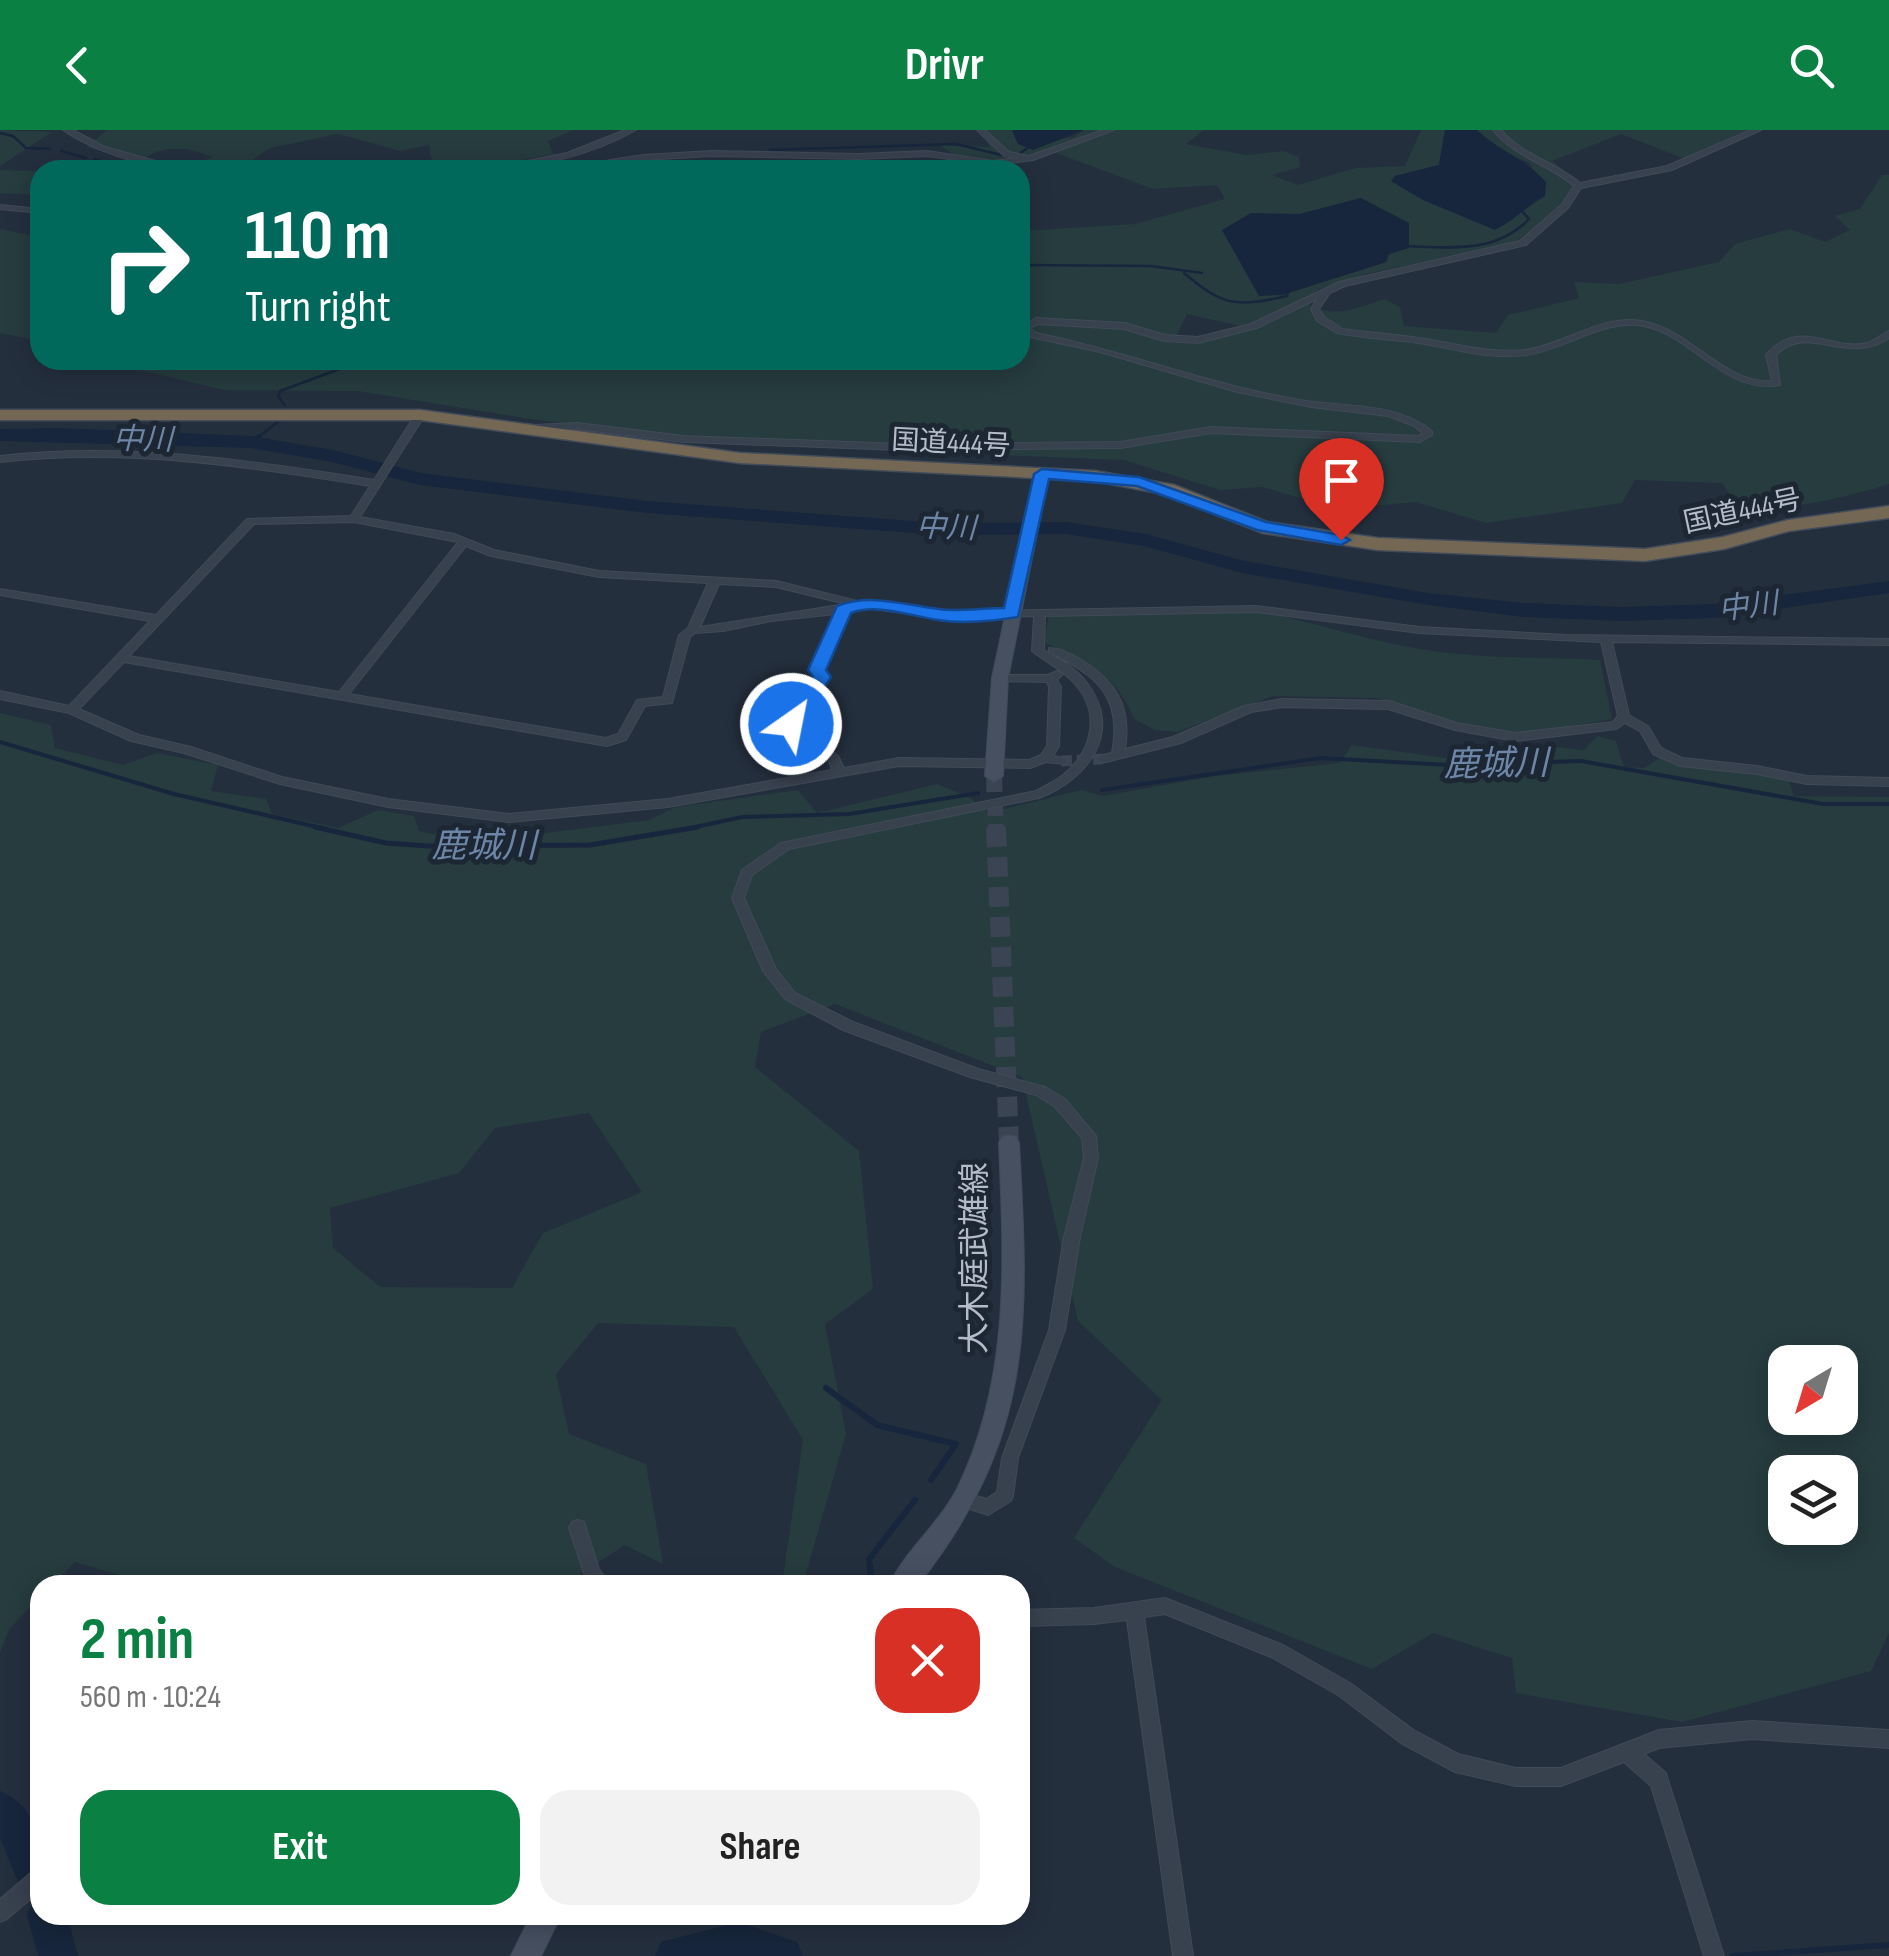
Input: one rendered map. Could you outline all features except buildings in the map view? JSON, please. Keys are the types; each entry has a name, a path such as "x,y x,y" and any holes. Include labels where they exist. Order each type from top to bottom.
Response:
{"highway":[{"name":"国道444号","path":"0,415 420,415 740,458 1139,482 1263,527 1305,536 1433,547 1645,555 1889,512"}],"main road":[{"path":"994,770 1000,678 1042,474"},
{"name":"大木庭武雄線","path":"909,1575 964,1500 990,1444 1004,1399 1012,1354 1009,1143"},
{"path":"525,1956 542,1925"}],"street":[{"path":"67,130 102,149 145,160"},
{"path":"541,160 569,155 632,130"},
{"path":"981,130 998,147 1018,157 1039,156 1110,130"},
{"path":"1496,130 1522,152 1546,161 1578,186"},
{"path":"1030,324 1036,321 1125,326 1164,338 1198,340 1254,326 1327,291 1374,276 1523,243 1565,206 1578,186 1670,168 1757,130"},
{"path":"630,160 709,152 850,156 933,153 987,160"},
{"path":"1014,160 1018,157"},
{"path":"0,207 30,210"},
{"path":"1327,291 1319,298 1316,309 1320,320 1340,331 1512,354 1554,346 1621,322 1638,322 1672,332 1732,376 1754,384 1777,384 1771,355 1784,343 1812,340 1868,346 1889,334"},
{"path":"534,428 577,426 684,439 902,447 1120,446 1211,430 1384,440 1420,438 1429,433 1418,424 1384,413 1291,401 1030,333"},
{"path":"354,519 420,415"},
{"path":"0,458 57,454 221,459 378,484"},
{"path":"72,710 251,521 354,519 599,574 776,584 858,604 942,615 1256,609 1419,630 1606,639 1889,642"},
{"path":"341,698 464,541"},
{"path":"693,630 715,580"},
{"path":"0,592 158,619"},
{"path":"121,658 607,742 622,737 642,703 668,700 685,635 693,630 722,631 769,618 843,610 858,604"},
{"path":"840,774 834,759 791,724 822,677 817,670 843,610"},
{"path":"964,1500 988,1508 1005,1496 1010,1458 1057,1330 1069,1253 1091,1158 1088,1136 1060,1104 1040,1091 975,1073 837,1022 790,996 770,971 738,898 746,872 785,846 1039,794 1066,783 1082,766 1098,732 1092,696 1082,680 1038,651 1040,613"},
{"path":"1606,639 1624,717 1644,729 1656,750 1680,762 1807,780 1889,782"},
{"path":"1038,644 1082,666 1104,682 1118,700 1124,718 1118,754"},
{"path":"1000,678 1051,679 1065,667"},
{"path":"0,695 72,710 135,738 280,780 388,803 509,818 650,805 899,762 994,770 1030,764 1045,758 1053,746 1055,687 1051,679"},
{"path":"1102,759 1176,740 1248,709 1282,702 1389,706 1456,726 1515,737 1616,725 1624,717"},
{"path":"1045,758 1061,762"},
{"path":"578,1528 594,1575"},
{"path":"1030,1618 1094,1616 1164,1606 1277,1651 1344,1689 1408,1737 1455,1764 1516,1777 1561,1777 1659,1739 1752,1730 1889,1739"},
{"path":"1134,1609 1182,1956"},
{"path":"1626,1751 1659,1780 1714,1956"},
{"path":"6,1907 30,1887"}],"green space":[{"path":"0,130 52,132 0,166"},
{"path":"107,130 574,130 548,141 553,154 523,160 432,160 429,145 400,151 338,134 270,148 253,160 207,160 212,157 175,148 135,160 87,147"},
{"path":"980,130 1012,130 1018,144 1074,137 1084,130 1204,130 1186,144 1246,155 1283,151 1299,157 1300,167 1272,175 1298,185 1356,168 1405,166 1421,130 1445,130 1439,165 1395,176 1525,207 1545,196 1530,163 1497,149 1477,130 1748,130 1685,159 1621,134 1552,161 1570,175 1574,191 1520,241 1366,274 1319,289 1304,300 1333,312 1384,299 1400,307 1404,326 1496,333 1508,315 1579,298 1574,282 1619,284 1719,262 1735,244 1790,229 1825,242 1850,230 1835,216 1860,209 1882,175 1889,175 1889,484 1819,502 1763,509 1741,504 1722,483 1635,480 1622,503 1486,523 1416,502 1337,509 1262,487 1220,490 1124,460 746,445 530,419 358,391 224,390 140,370 1030,370 1030,230 1135,224 1225,199 1217,185 1153,189 1056,153 1028,160 978,160 953,154 939,145 990,147","holes":["1361,198 1389,255 1386,262 1282,295 1251,214 1300,214","1187,314 1241,326 1192,344 1175,339"]},
{"path":"0,170 30,171 30,195 0,193"},
{"path":"0,229 30,235 30,339 0,333"},
{"path":"1261,612 1420,649 1600,660 1612,719 1519,735 1376,698 1273,696 1177,732 1155,730 1134,719 1119,691 1098,671 1044,642 1049,615"},
{"path":"0,713 51,725 55,748 123,765 157,753 218,765 211,791 266,799 272,814 338,828 378,810 414,816 419,831 483,845 520,836 650,820 676,807 798,790 817,813 937,784 969,797 989,813 1081,790 1103,796 1215,776 1339,763 1352,745 1446,758 1474,745 1512,755 1531,744 1584,750 1597,736 1616,741 1624,767 1644,768 1661,757 1676,763 1787,777 1794,796 1889,797 1889,1633 1871,1671 1682,1722 1516,1693 1512,1658 1433,1633 1372,1669 1115,1567 1074,1538 1162,1400 1078,1321 1022,1077 835,1004 761,1032 755,1067 859,1151 873,1289 825,1324 846,1434 806,1575 783,1575 803,1440 734,1327 598,1323 556,1374 569,1434 646,1464 663,1564 625,1545 579,1575 119,1575 75,1562 62,1575 30,1575 30,1607 9,1629 0,1653","holes":["589,1113 642,1192 543,1233 512,1288 380,1287 333,1248 330,1208 459,1173 495,1128"]}],"water":[{"path":"1012,130 1084,130 1033,150 1018,144"},
{"path":"1445,130 1477,130 1538,174 1546,182 1545,196 1495,230 1423,200 1391,181 1395,176 1439,165"},
{"path":"1361,198 1409,223 1409,248 1389,254 1386,262 1282,295 1259,296 1222,230 1251,213 1300,214"}],"waterway":[{"path":"0,133 13,136 26,148 50,149"},
{"path":"770,150 956,144 1014,158 1031,145"},
{"path":"61,151 86,158"},
{"path":"1402,246 1486,244 1515,231 1529,219 1522,211"},
{"path":"1030,265 1151,266 1202,273"},
{"path":"1184,273 1221,298 1243,303 1287,296 1289,287"},
{"path":"285,406 278,396 280,391 337,370"},
{"path":"256,439 279,421"},
{"name":"中川","path":"0,435 251,442 333,456 420,479 647,507 940,529 1066,528 1146,540 1242,567 1428,599 1523,610 1621,614 1715,611 1889,587"},
{"name":"中川","path":"251,442 259,436"},
{"name":"鹿城川","path":"0,742 174,794 326,829"},
{"name":"鹿城川","path":"1102,790 1321,758 1449,765 1581,761 1823,804 1889,804"},
{"name":"鹿城川","path":"686,829 742,817 849,814 978,793"},
{"name":"鹿城川","path":"315,827 386,843 428,846 590,845 686,829"},
{"name":"鹿城川","path":"686,829 698,827"},
{"path":"826,1388 877,1425 956,1444 931,1480"},
{"path":"871,1575 869,1559 915,1500"},
{"path":"0,1810 18,1830 30,1861"},
{"path":"50,1925 58,1956"},
{"path":"675,1956 739,1942 783,1956"},
{"path":"1733,1956 1889,1945"}],"tunnel":[{"path":"1061,761 1102,759"},
{"path":"994,776 996,829"},
{"path":"996,827 1009,1143"}],"route":[{"path":"791,724 822,677 817,670 843,610 858,604 942,615 1012,613 1042,474 1139,482 1263,527 1341,540"}]}
